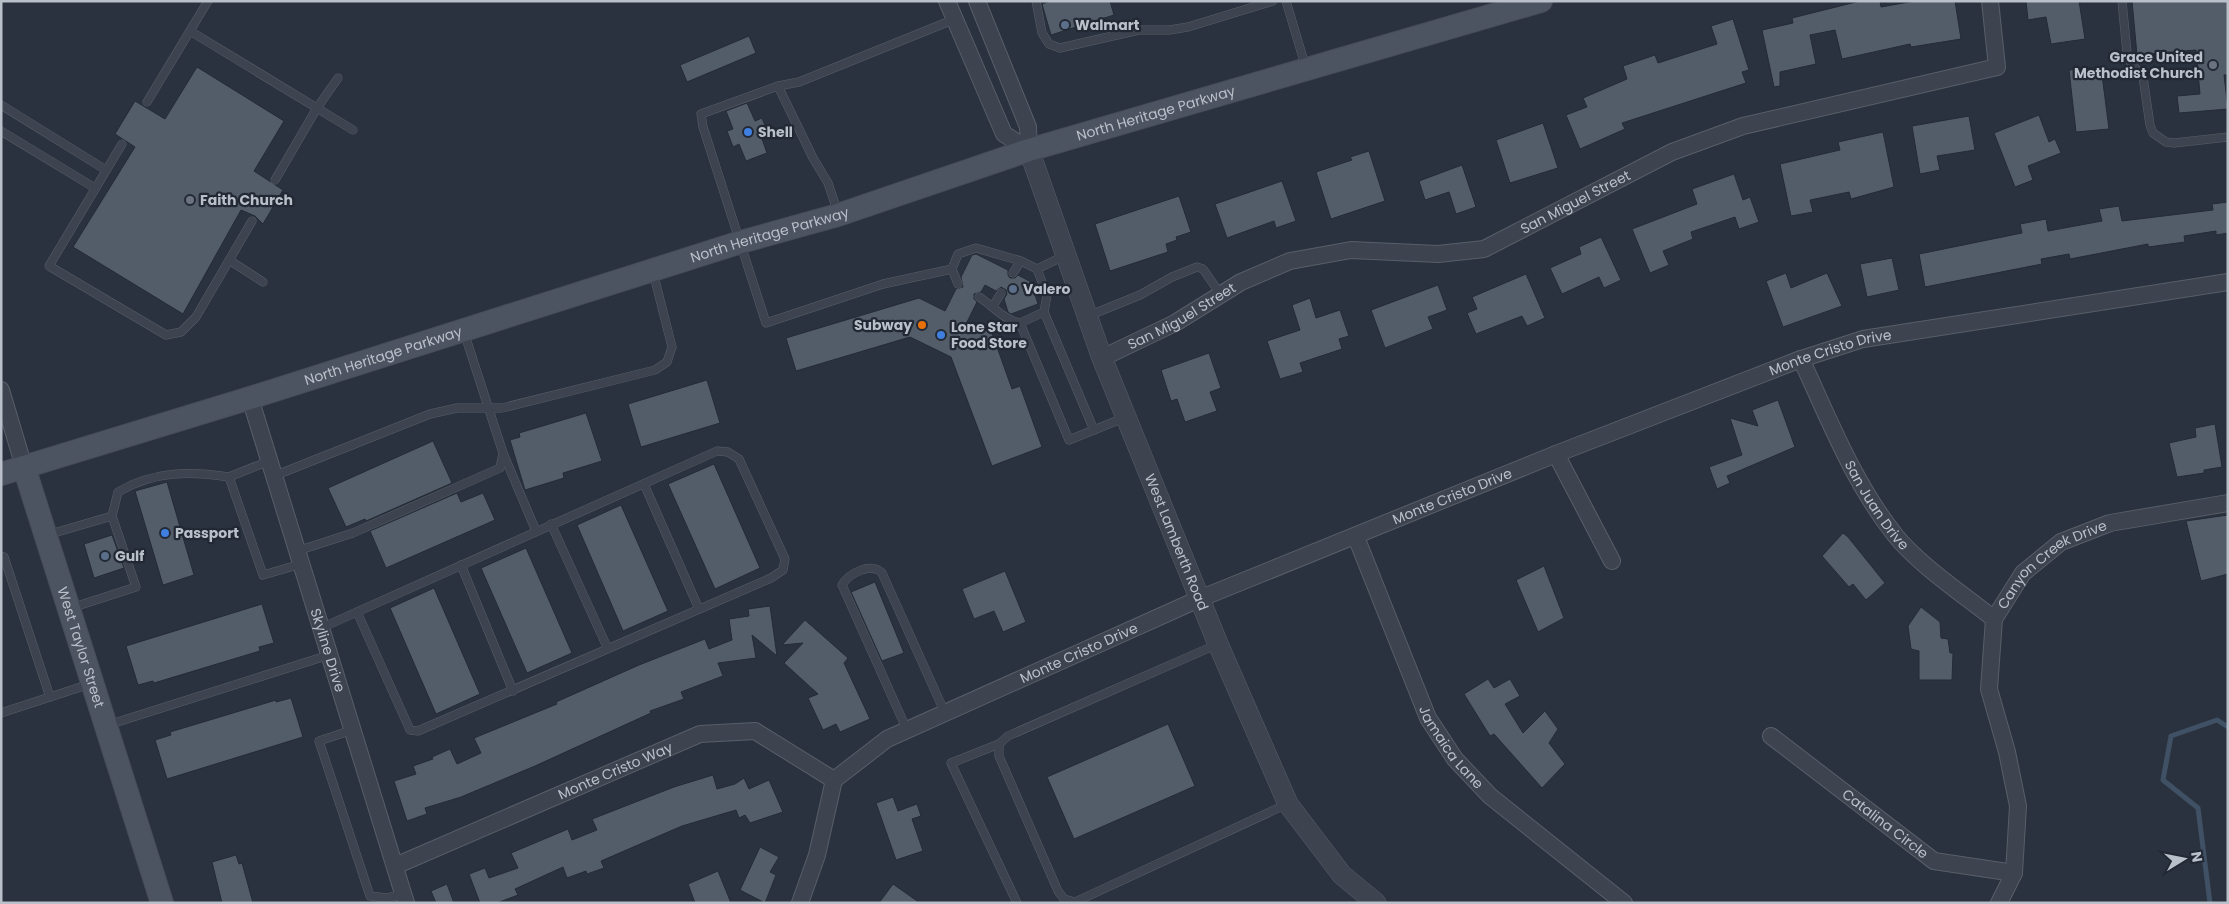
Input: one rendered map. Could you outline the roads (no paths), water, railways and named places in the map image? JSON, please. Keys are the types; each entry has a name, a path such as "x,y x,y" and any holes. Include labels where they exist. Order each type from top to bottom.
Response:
{"main road":[{"name":"North Heritage Parkway","path":"1,474 250,398 741,242 838,215 1029,150 1540,1"},
{"name":"West Taylor Street","path":"24,467 162,903"}],"street":[{"path":"947,1 1004,134 1029,150"},
{"name":"West Lamberth Road","path":"976,1 1028,127 1029,150 1102,358 1199,599 1288,804 1342,875 1376,903"},
{"name":"San Miguel Street","path":"1102,358 1175,323 1241,282 1290,261 1351,250 1438,254 1484,249 1672,152 1743,126 1997,67 1990,1"},
{"name":"Monte Cristo Drive","path":"834,780 887,739 1199,599 1356,537 1556,454 1801,359 1862,339 2228,282"},
{"name":"San Juan Drive","path":"1801,359 1860,485 1896,536 1929,567 1994,619"},
{"name":"West Taylor Street","path":"1,390 24,467"},
{"name":"Skyline Drive","path":"250,398 405,899"},
{"path":"1556,454 1612,561"},
{"name":"Canyon Creek Drive","path":"1999,903 2014,873 2018,806 2007,752 1989,689 1994,619 2023,573 2061,542 2110,522 2228,503"},
{"name":"Jamaica Lane","path":"1356,537 1428,718 1455,759 1490,796 1624,903"},
{"name":"Monte Cristo Way","path":"395,866 700,734 755,731 834,780"},
{"name":"Catalina Circle","path":"1771,736 1934,861 2014,873"},
{"path":"800,903 817,854 834,780"}],"lane":[{"path":"147,102 208,1"},
{"path":"1036,1 1042,33 1049,44 1060,48 1139,30 1169,30 1188,27 1273,1"},
{"path":"1286,1 1307,70"},
{"path":"2122,1 2127,53 2131,63 2143,77 2150,126 2153,133 2166,142 2174,143 2228,136"},
{"path":"952,268 883,284 766,324 703,127 701,114 778,86 799,82 954,19"},
{"path":"190,31 353,130"},
{"path":"275,180 317,108 338,78"},
{"path":"778,86 813,158 828,183 838,215"},
{"path":"1,105 106,170"},
{"path":"1,131 95,188"},
{"path":"122,144 48,266 166,335 181,332 196,318 252,221"},
{"path":"958,284 952,268 958,254 976,248 985,254 1021,261 1037,269 1047,295 1044,312 1094,430"},
{"path":"1037,269 1066,255"},
{"path":"229,260 263,282"},
{"path":"1013,273 1021,261"},
{"path":"1088,316 1140,295 1172,277 1197,267 1203,269 1221,295"},
{"path":"69,609 136,587 112,516 118,492 130,484 160,474 195,472 229,477 272,469 430,414 457,408 502,408 655,370 667,362 672,346 653,270"},
{"path":"993,306 1001,293"},
{"path":"979,297 993,306 1009,321 1020,323 1044,312"},
{"path":"1020,323 1069,440 1126,417"},
{"path":"463,330 503,454 536,532"},
{"path":"321,628 717,451 728,452 739,459 785,559 783,570 771,578 418,731 410,730 357,612"},
{"path":"229,477 263,575 299,557 500,468 503,454"},
{"path":"644,484 699,609"},
{"path":"46,535 112,516"},
{"path":"551,524 608,649"},
{"path":"1,556 4,556 50,697"},
{"path":"461,565 513,691"},
{"path":"907,730 842,585 846,578 869,567 877,568 882,573 945,713"},
{"path":"1017,903 951,763 999,744 1008,736 1218,644"},
{"path":"106,726 329,655"},
{"path":"1,713 93,684"},
{"path":"352,730 319,741 370,896 405,899"},
{"path":"999,744 999,756 1058,891 1064,899 1074,902 1288,804"}],"waterway":[{"path":"2210,903 2198,808 2163,780 2171,736 2217,720 2228,727"}],"place":[{"name":"Walmart","path":"1065,25"},
{"name":"Grace United Methodist Church","path":"2213,65"},
{"name":"Shell","path":"748,132"},
{"name":"Faith Church","path":"190,200"},
{"name":"Valero","path":"1013,289"},
{"name":"Subway","path":"922,325"},
{"name":"Lone Star Food Store","path":"941,335"},
{"name":"Passport","path":"165,533"},
{"name":"Gulf","path":"105,556"}]}
